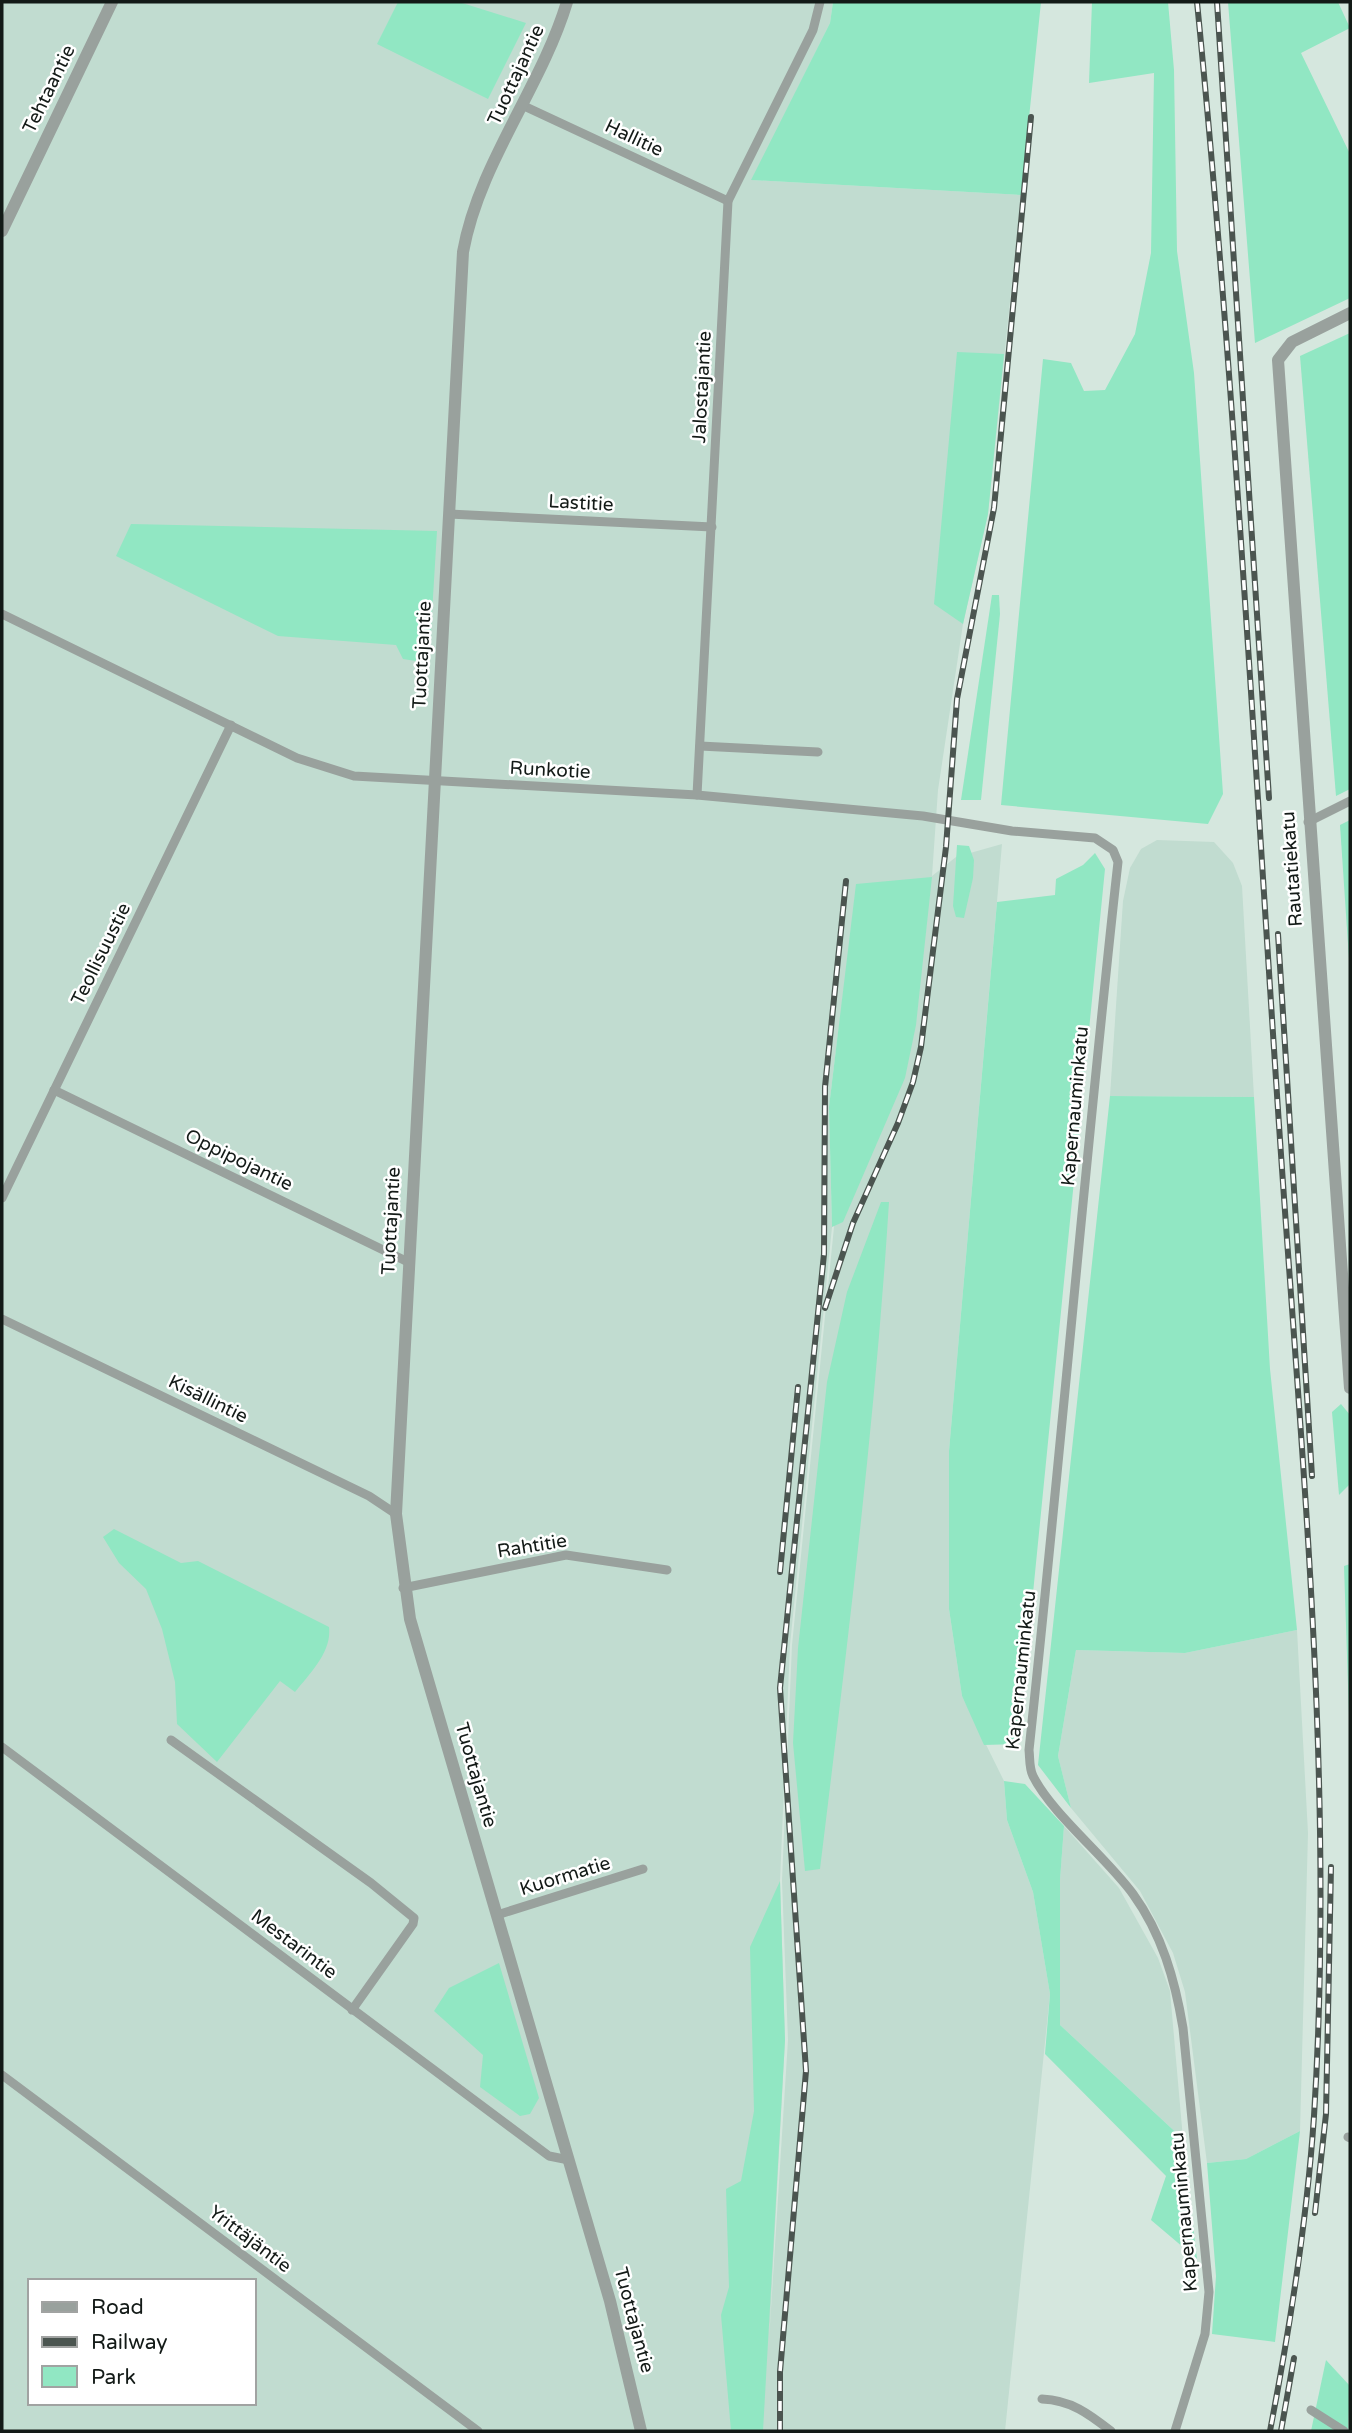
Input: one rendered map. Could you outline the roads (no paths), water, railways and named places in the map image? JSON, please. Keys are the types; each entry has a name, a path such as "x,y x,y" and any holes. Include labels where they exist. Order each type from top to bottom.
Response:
{"street":[{"name":"Tehtaantie","path":"2,231 112,2"},
{"name":"Tuottajantie","path":"567,2 559,29 468,223 463,252 396,1514 403,1588 410,1619 610,2301 641,2431"},
{"name":"Jalostajantie","path":"697,795 728,201 813,30 820,2"},
{"name":"Hallitie","path":"524,106 728,201"},
{"name":"Rautatiekatu","path":"1350,313 1284,349 1278,360 1308,822 1350,1388"},
{"name":"Lastitie","path":"449,514 712,527"},
{"name":"Runkotie","path":"2,614 297,758 344,773 435,781 697,795 923,817 1012,831 1095,838 1113,850 1118,862"},
{"name":"Teollisuustie","path":"2,1198 231,725"},
{"path":"700,746 818,752"},
{"path":"1308,822 1350,801"},
{"name":"Kapernauminkatu","path":"1118,862 1094,1078 1063,1444 1030,1750 1032,1775 1045,1794 1135,1896 1156,1933 1176,1988 1184,2028 1209,2292 1205,2334 1175,2431"},
{"name":"Oppipojantie","path":"54,1090 408,1262"},
{"name":"Kisällintie","path":"2,1319 369,1496 396,1514"},
{"name":"Rahtitie","path":"403,1588 566,1555 667,1570"},
{"path":"171,1740 371,1883 414,1917 413,1924 352,2010"},
{"name":"Mestarintie","path":"2,1747 549,2156 569,2160"},
{"name":"Kuormatie","path":"497,1915 643,1870"},
{"name":"Yrittäjäntie","path":"2,2075 478,2431"},
{"path":"1042,2399 1059,2400 1080,2408 1111,2431"},
{"path":"1311,2410 1344,2431"}],"railway":[{"path":"1197,2 1222,282 1242,563 1313,1620 1318,1744 1319,1992 1314,2116 1297,2274 1270,2431"},
{"path":"1217,2 1269,798"},
{"path":"825,1308 853,1223 898,1123 913,1082 921,1047 946,847 957,699 994,508 1031,117"},
{"path":"780,2431 780,2372 806,2071 780,1688 824,1254 825,1087 846,881"},
{"path":"1278,934 1312,1476"},
{"path":"780,1572 798,1387"},
{"path":"1315,2213 1326,2114 1331,1867"},
{"path":"1281,2431 1294,2358"}]}
